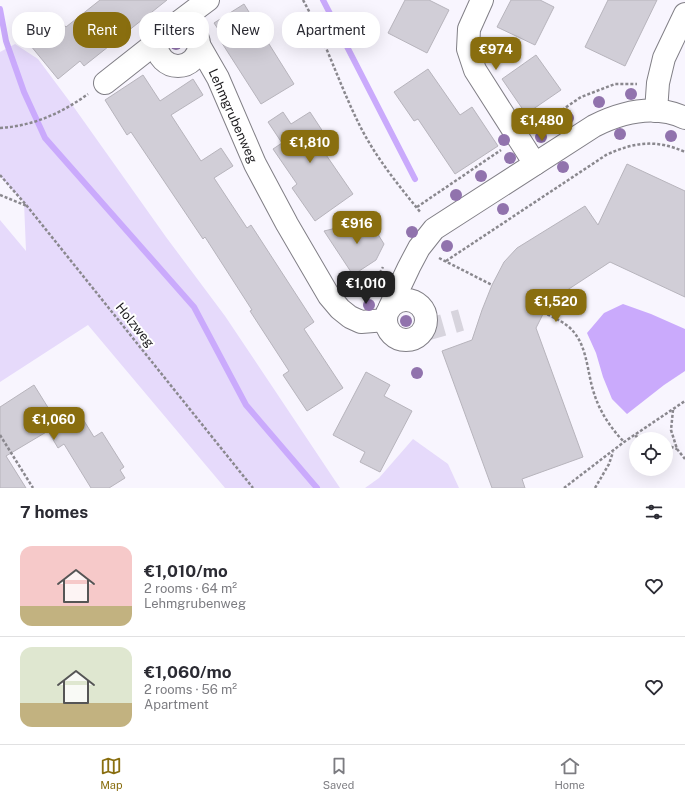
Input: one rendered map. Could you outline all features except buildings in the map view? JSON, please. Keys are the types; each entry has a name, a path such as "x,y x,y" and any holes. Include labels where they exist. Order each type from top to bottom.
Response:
{"street":[{"path":"192,12 208,0"},
{"path":"482,0 469,29 468,49 475,70 535,164"},
{"path":"656,111 658,83 664,58 685,14"},
{"path":"105,83 149,48"},
{"name":"Lehmgrubenweg","path":"157,48 159,55 164,61 176,66 190,63 195,58 199,48"},
{"name":"Lehmgrubenweg","path":"201,48 218,78 255,164 290,231 329,296 340,309 350,317 361,322 388,313 419,248"},
{"path":"419,248 434,229 594,126 610,118 635,111 667,112 685,118"}],"path":[{"path":"303,0 326,47 361,128 374,151 389,174 434,229"},
{"path":"0,128 31,123 48,117 72,106 105,83"},
{"path":"446,261 606,155 632,145 644,143 661,145 685,152"},
{"name":"Holzweg","path":"0,175 27,206 253,488"},
{"path":"0,195 27,206"},
{"path":"419,248 492,285"},
{"path":"543,312 571,328 577,336 585,354 593,390 601,411 613,430 624,442"},
{"path":"640,432 685,401"},
{"path":"673,410 671,430 677,448 685,459"},
{"path":"0,435 33,488"},
{"path":"564,488 629,439"},
{"path":"673,447 677,448"},
{"path":"596,488 609,464 613,452"}],"shaded area":[{"path":"12,46 12,48 21,48 38,59 166,237 225,316 340,488 225,488 88,325 0,382 0,220 26,251 24,202 0,176 0,52"},
{"path":"623,304 685,329 685,371 664,385 627,414 612,399 603,377 596,353 587,333 604,313"},
{"path":"413,439 448,464 459,488 365,488 379,478"}],"waterway":[{"path":"323,0 415,179"},
{"path":"0,9 6,41 24,92 45,138 194,307 246,405 317,488"}],"tunnel":[{"path":"422,331 461,320"}]}
